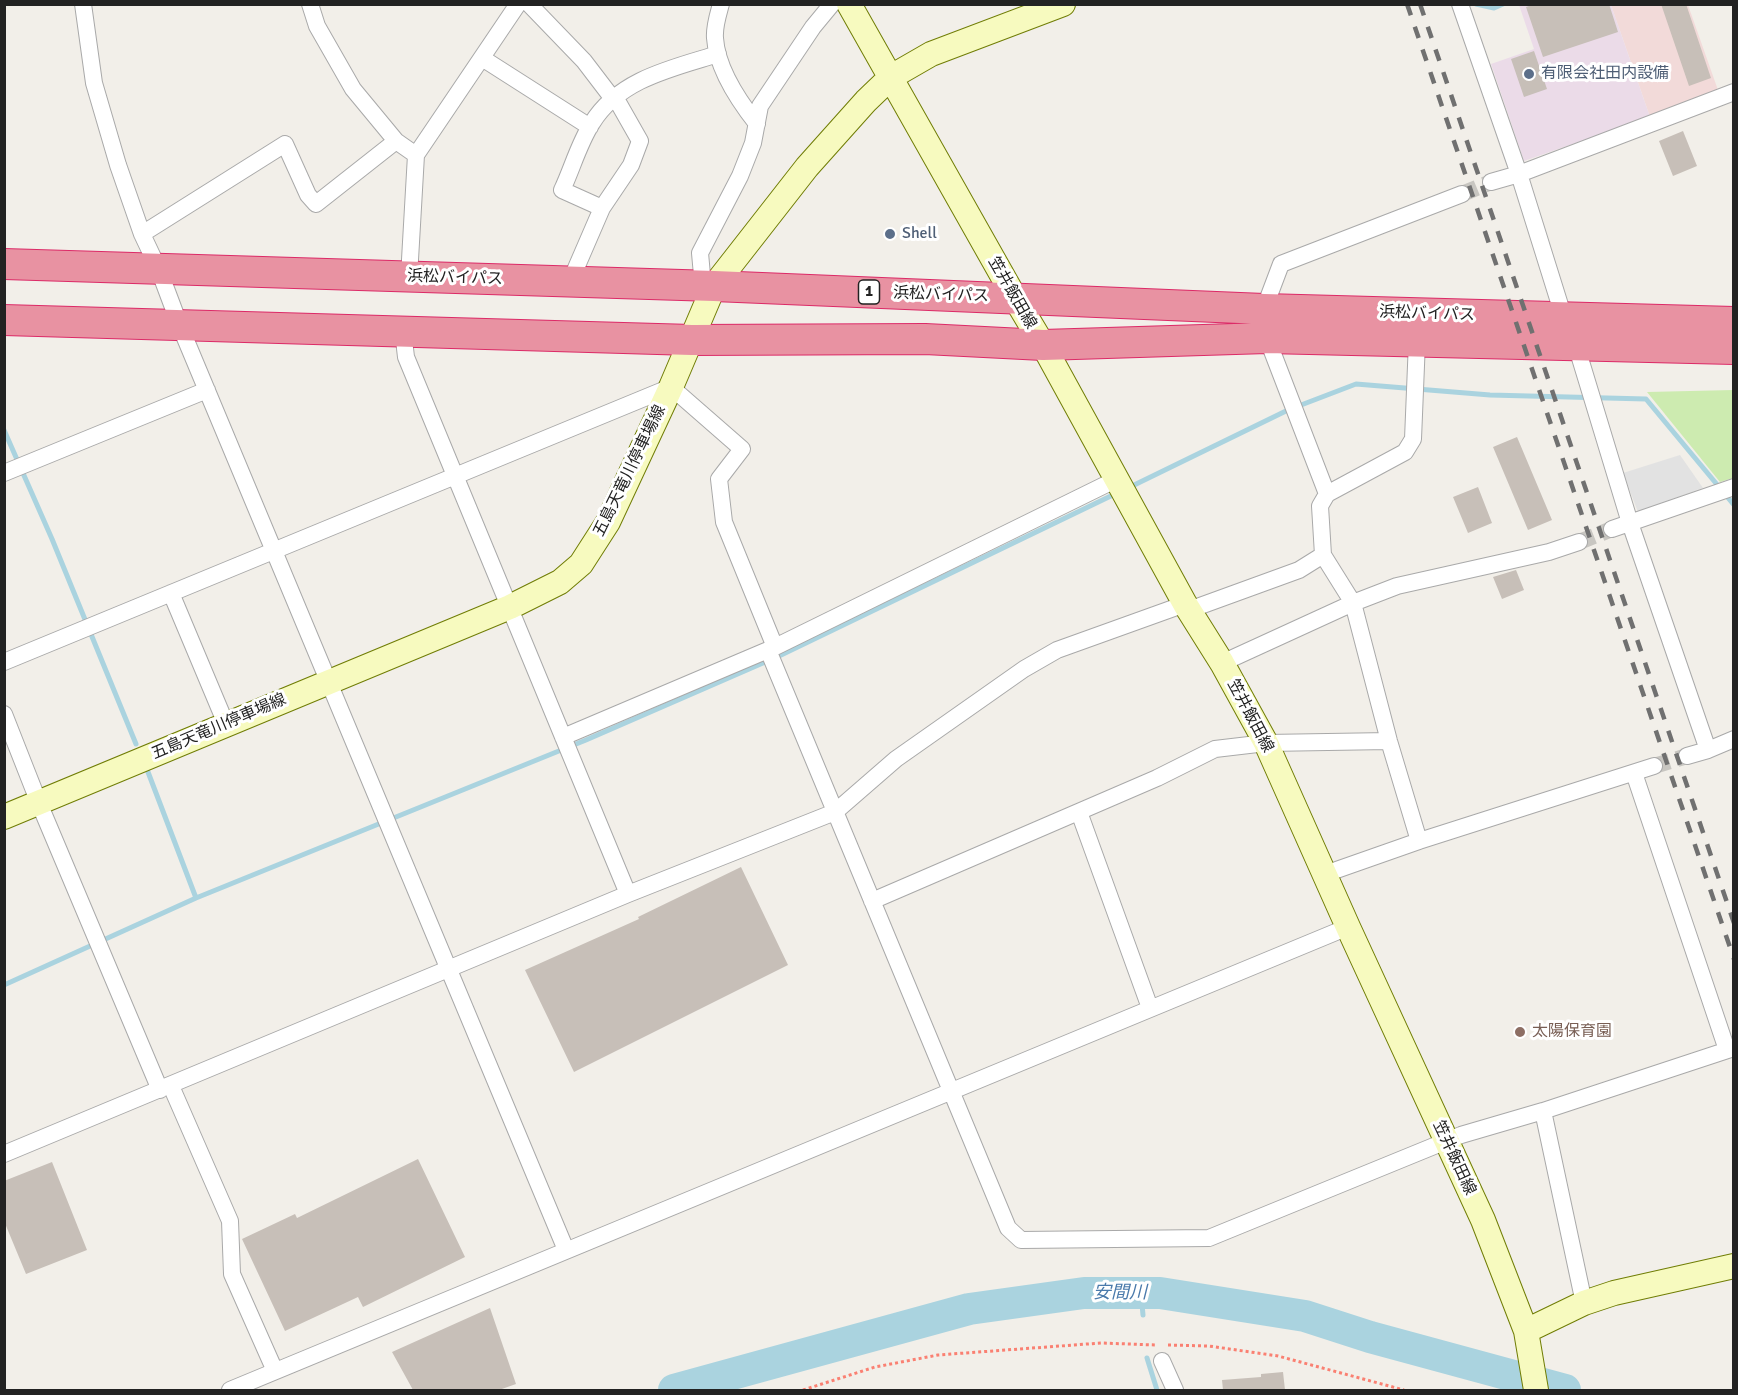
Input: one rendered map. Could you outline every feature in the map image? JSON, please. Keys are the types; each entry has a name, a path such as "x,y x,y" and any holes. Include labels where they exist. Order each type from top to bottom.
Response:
{"highway":[{"name":"浜松バイパス","path":"4,264 1015,298 1417,341 1734,322"},
{"name":"浜松バイパス","path":"4,320 692,340 925,339 1043,345 1265,324 1570,332 1734,349"}],"main road":[{"name":"笠井飯田線","path":"849,4 1266,744 1483,1220 1526,1336 1536,1390"},
{"name":"五島天竜川停車場線","path":"4,817 510,607 560,582 581,564 608,522 692,340 708,286 807,167 891,77 931,54 1063,4"},
{"path":"1526,1336 1584,1304 1614,1293 1734,1266"}],"street":[{"path":"83,4 94,83 117,165 142,234 159,270 180,326 566,1251"},
{"path":"309,4 317,26 353,89 396,141 416,155"},
{"path":"409,277 416,155 518,4"},
{"path":"529,4 584,61 614,98 640,141 631,165 602,208 570,282"},
{"path":"721,4 715,36 718,54 741,104 757,123"},
{"path":"708,286 700,253 740,176 753,143 760,106 813,27 832,4"},
{"path":"1460,4 1519,174 1630,523 1708,750"},
{"path":"602,208 562,190 590,127 614,98 628,87 657,73 718,54"},
{"path":"482,58 590,127"},
{"path":"1491,183 1734,92"},
{"path":"142,234 285,144 308,195 316,204 396,141"},
{"path":"1327,494 1265,324 1281,264 1462,194"},
{"path":"403,331 406,357 628,894"},
{"path":"1417,341 1413,439 1405,452 1327,494 1320,506 1323,555 1353,603 1389,741 1419,841"},
{"path":"4,662 671,387 742,449 719,479 724,522 835,812 1008,1228 1021,1240 1209,1238 1446,1141 1730,1049 1634,772"},
{"path":"4,473 207,390"},
{"path":"563,737 772,649 1121,487"},
{"path":"1612,529 1725,490"},
{"path":"1222,663 1353,603 1397,586 1549,552 1579,542"},
{"path":"4,1154 628,894 835,812 896,759 1024,669 1057,650 1299,570 1323,555"},
{"path":"171,593 226,724"},
{"path":"4,714 39,803 165,1088 230,1221 232,1274 274,1371"},
{"path":"1687,756 1734,739"},
{"path":"872,901 1157,778 1215,749 1266,744 1389,741"},
{"path":"1325,874 1419,841 1654,766"},
{"path":"1079,812 1150,1008"},
{"path":"230,1390 1348,927"},
{"path":"1543,1111 1584,1304"},
{"path":"1162,1361 1175,1390"}],"path":[{"path":"803,1390 875,1367 938,1355 1101,1343 1209,1346 1278,1356 1404,1390"}],"shaded area":[{"path":"1519,5 1611,5 1650,117 1524,161 1491,64 1534,49"},
{"path":"1611,5 1688,5 1719,93 1650,117"},
{"path":"1680,455 1703,488 1638,512 1623,473"}],"green space":[{"path":"1733,390 1733,478 1720,482 1647,392"}],"building":[{"path":"1535,4 1609,4 1618,32 1543,57 1526,7"},
{"path":"1661,4 1686,4 1711,78 1689,86"},
{"name":"有限会社田内設備","path":"1534,51 1547,89 1524,97 1511,59"},
{"path":"1683,131 1697,166 1673,176 1659,141"},
{"path":"1517,437 1552,520 1528,530 1493,447"},
{"path":"1478,487 1492,523 1468,533 1453,497"},
{"path":"1516,570 1524,590 1502,599 1493,577"},
{"path":"741,867 788,965 574,1072 525,970 639,919 638,917"},
{"path":"418,1159 465,1257 363,1307 358,1297 285,1331 242,1239 295,1214 297,1218"},
{"path":"52,1162 87,1250 26,1274 4,1221 4,1181"},
{"path":"490,1308 516,1384 499,1390 413,1390 392,1352"},
{"path":"1283,1372 1285,1390 1223,1390 1222,1380 1261,1377 1261,1374"}],"waterway":[{"path":"1476,4 1494,8 1503,4"},
{"path":"1128,488 1288,410 1356,384 1490,395 1646,399 1734,505"},
{"path":"4,430 52,539 136,744"},
{"path":"4,985 196,898 586,740 779,656 1117,493"},
{"path":"148,772 196,898"},
{"name":"安間川","path":"674,1390 969,1309 1084,1293 1160,1293 1305,1316 1370,1337 1565,1390"},
{"path":"1141,1293 1143,1315"},
{"path":"1147,1358 1157,1390"}],"tunnel":[{"path":"1462,194 1491,182"},
{"path":"1579,542 1612,529"},
{"path":"1654,766 1687,756"}],"railway":[{"path":"1407,4 1734,959"},
{"path":"1420,4 1734,923"}],"place":[{"name":"有限会社田内設備","path":"1529,74"},
{"name":"Shell","path":"890,234"},
{"name":"太陽保育園","path":"1520,1032"}]}
